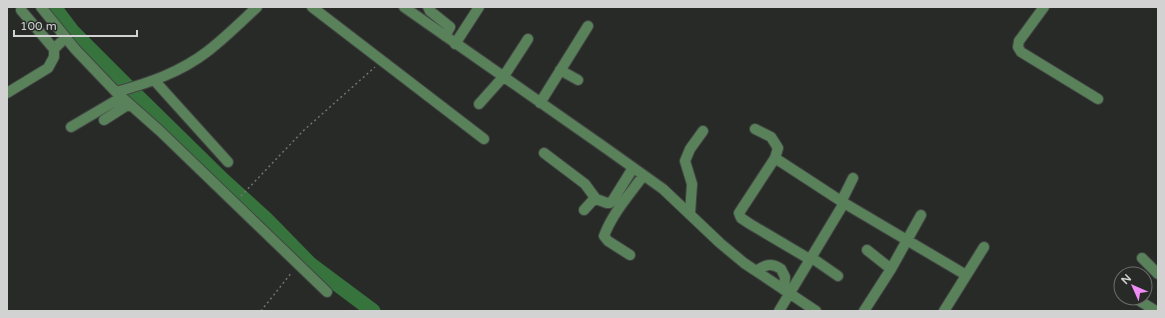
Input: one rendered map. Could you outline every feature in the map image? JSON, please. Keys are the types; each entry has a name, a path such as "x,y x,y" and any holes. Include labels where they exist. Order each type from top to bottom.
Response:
{"street":[{"path":"41,7 75,49 122,96 327,292"},
{"path":"71,127 143,84 167,75 208,51 257,7"},
{"path":"312,7 484,139"},
{"path":"404,7 663,189 720,243 756,271 816,311"},
{"path":"428,7 430,11 450,28 445,36"},
{"path":"456,44 480,7"},
{"path":"1044,7 1019,40 1018,47 1021,52 1098,99"},
{"path":"7,93 48,68 54,56 54,49 21,10"},
{"path":"540,103 588,26"},
{"path":"54,49 65,38"},
{"path":"479,104 504,76 528,39"},
{"path":"560,70 578,80"},
{"path":"154,80 228,162"},
{"path":"104,120 122,96"},
{"path":"755,129 771,137 778,148 775,158 739,213 741,218 838,276"},
{"path":"690,214 692,184 685,161 703,130"},
{"path":"544,153 585,184 595,198 601,202 610,203 633,168"},
{"path":"775,158 843,202 966,275"},
{"path":"630,255 608,242 604,236 615,214 643,176"},
{"path":"779,311 787,292 811,259 843,202 853,178"},
{"path":"584,210 595,198"},
{"path":"864,311 891,269 921,215"},
{"path":"944,311 984,247"},
{"path":"867,250 891,269"},
{"path":"1142,258 1158,274"},
{"path":"756,271 770,264 781,269 785,277 787,292"}],"path":[{"path":"244,192 303,131 377,65"},
{"path":"261,311 297,264"}],"waterway":[{"path":"54,7 72,31 223,180 266,219 310,264 373,311"}]}
